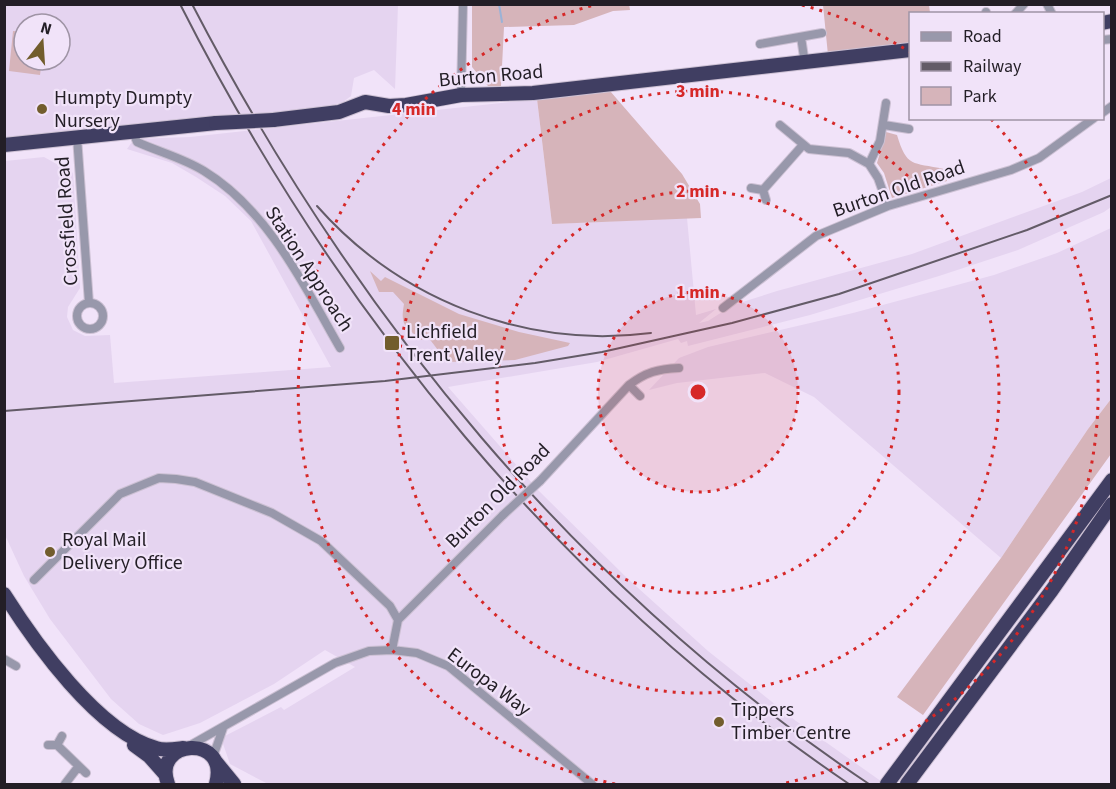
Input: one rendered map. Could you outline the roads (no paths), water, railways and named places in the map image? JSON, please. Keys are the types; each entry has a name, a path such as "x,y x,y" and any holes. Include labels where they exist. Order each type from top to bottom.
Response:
{"highway":[{"name":"Burton Road","path":"4,145 216,123 273,120 339,112 365,102 397,106 461,95 533,93 805,64 909,50"},
{"path":"892,779 1112,480"},
{"path":"907,784 1112,504"},
{"path":"4,594 42,651 127,740 149,756 167,779"},
{"path":"99,712 141,743 158,749 201,749 214,759 234,784"},
{"path":"167,779 170,759 185,748"},
{"path":"214,759 218,768 216,784"}],"street":[{"path":"461,95 463,4"},
{"path":"764,46 822,33"},
{"path":"801,37 805,64"},
{"path":"869,164 876,154 884,125 886,103"},
{"name":"Burton Old Road","path":"723,308 816,237 888,206 1011,170 1039,158 1091,120"},
{"path":"780,125 802,146 816,151 849,153 869,164 878,178 888,206"},
{"path":"884,125 909,129"},
{"name":"Station Approach","path":"133,132 137,142 178,157 205,171 228,188 254,213 309,294 340,348"},
{"name":"Crossfield Road","path":"78,137 89,303"},
{"path":"763,190 802,146"},
{"path":"751,188 763,190"},
{"path":"763,190 766,200"},
{"name":"Burton Old Road","path":"398,620 503,514 540,481 629,385 643,374 657,369 679,368"},
{"path":"629,385 640,396"},
{"path":"34,580 120,494 159,478 195,482 272,513 321,541 390,606 398,620 392,650"},
{"name":"Europa Way","path":"185,748 334,663 369,651 392,650 417,653 448,666 592,784"},
{"path":"4,659 16,666"},
{"path":"214,759 223,728"},
{"path":"62,736 52,745 86,773"},
{"path":"65,784 78,767"}],"waterway":[{"path":"499,4 502,22"}],"railway":[{"path":"180,4 242,118 310,229 384,335 465,437 552,533 645,623 744,707 849,784"},
{"path":"192,4 256,119 325,230 400,336 481,437 569,533 662,623 762,707 869,784"},
{"path":"4,411 385,381 535,363 602,352 732,323 839,294 1027,230 1112,195"},
{"path":"317,206 350,239 387,268 427,292 469,311 513,325 558,333 604,336 651,333"}],"place":[{"name":"Humpty Dumpty Nursery","path":"42,109"},
{"name":"Lichfield Trent Valley","path":"392,343"},
{"name":"Royal Mail Delivery Office","path":"50,552"},
{"name":"Tippers Timber Centre","path":"719,722"}]}
